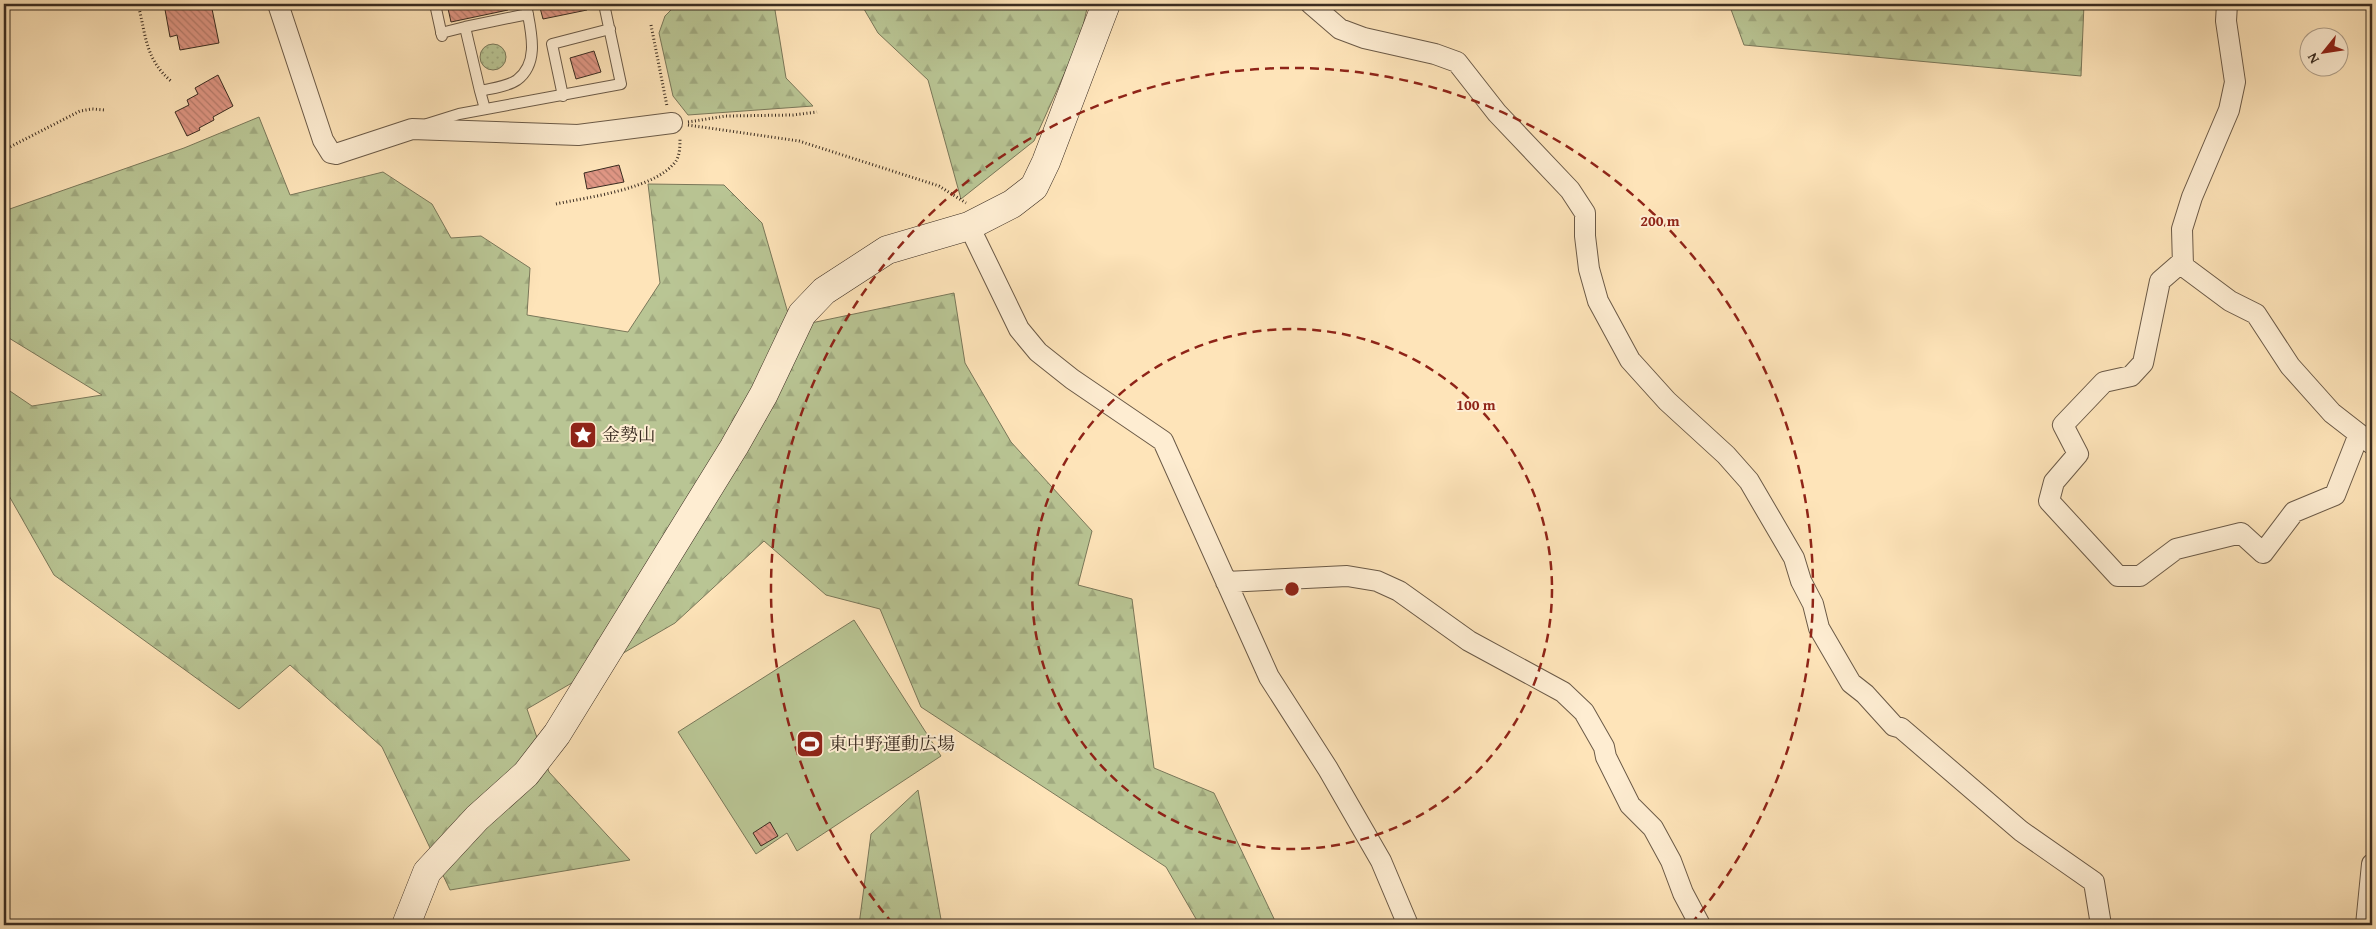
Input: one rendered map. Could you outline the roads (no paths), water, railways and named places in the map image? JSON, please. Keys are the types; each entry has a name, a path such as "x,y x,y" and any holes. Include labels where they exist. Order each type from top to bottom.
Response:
{"street":[{"path":"278,4 323,140 331,153 336,154 412,129 436,132 578,136 675,124"},
{"path":"406,925 427,872 477,818 526,774 557,734 734,447 764,394 802,314 824,291 887,250 979,221 1012,204 1034,187 1046,162 1106,4"},
{"path":"1310,4 1312,8 1340,29 1364,38 1435,54 1456,62 1497,113 1570,190 1585,213 1589,269 1598,301 1630,360 1667,401 1726,455 1749,481 1794,558 1801,581 1813,604 1819,628 1851,684 1865,694 1894,726 1901,728 2021,832 2094,882 2101,925"},
{"path":"2183,261 2160,281 2143,363 2131,376 2104,382 2063,425 2078,454 2054,482 2049,501 2118,576 2140,576 2176,549 2242,533 2262,553 2294,512 2335,495 2366,439 2332,413 2290,366 2256,314 2230,301 2183,266 2183,261 2182,229 2192,197 2229,110 2235,82 2226,21 2227,4"},
{"path":"979,221 1019,330 1038,352 1072,380 1164,441 1269,677 1328,769 1381,861 1408,925"},
{"path":"1226,582 1347,576 1377,581 1399,591 1469,641 1563,692 1584,712 1604,747 1606,757 1630,805 1653,828 1671,860 1683,893 1700,925"},
{"path":"2366,925 2372,864"}],"lane":[{"path":"435,4 441,34 527,9 532,41 532,55 526,70 517,80 505,86 480,91"},
{"path":"412,129 455,115 621,84 604,4"},
{"path":"465,27 485,109"},
{"path":"564,96 552,44 610,29"}],"place":[{"name":"金勢山","path":"583,435"},
{"name":"東中野運動広場","path":"810,744"}]}
